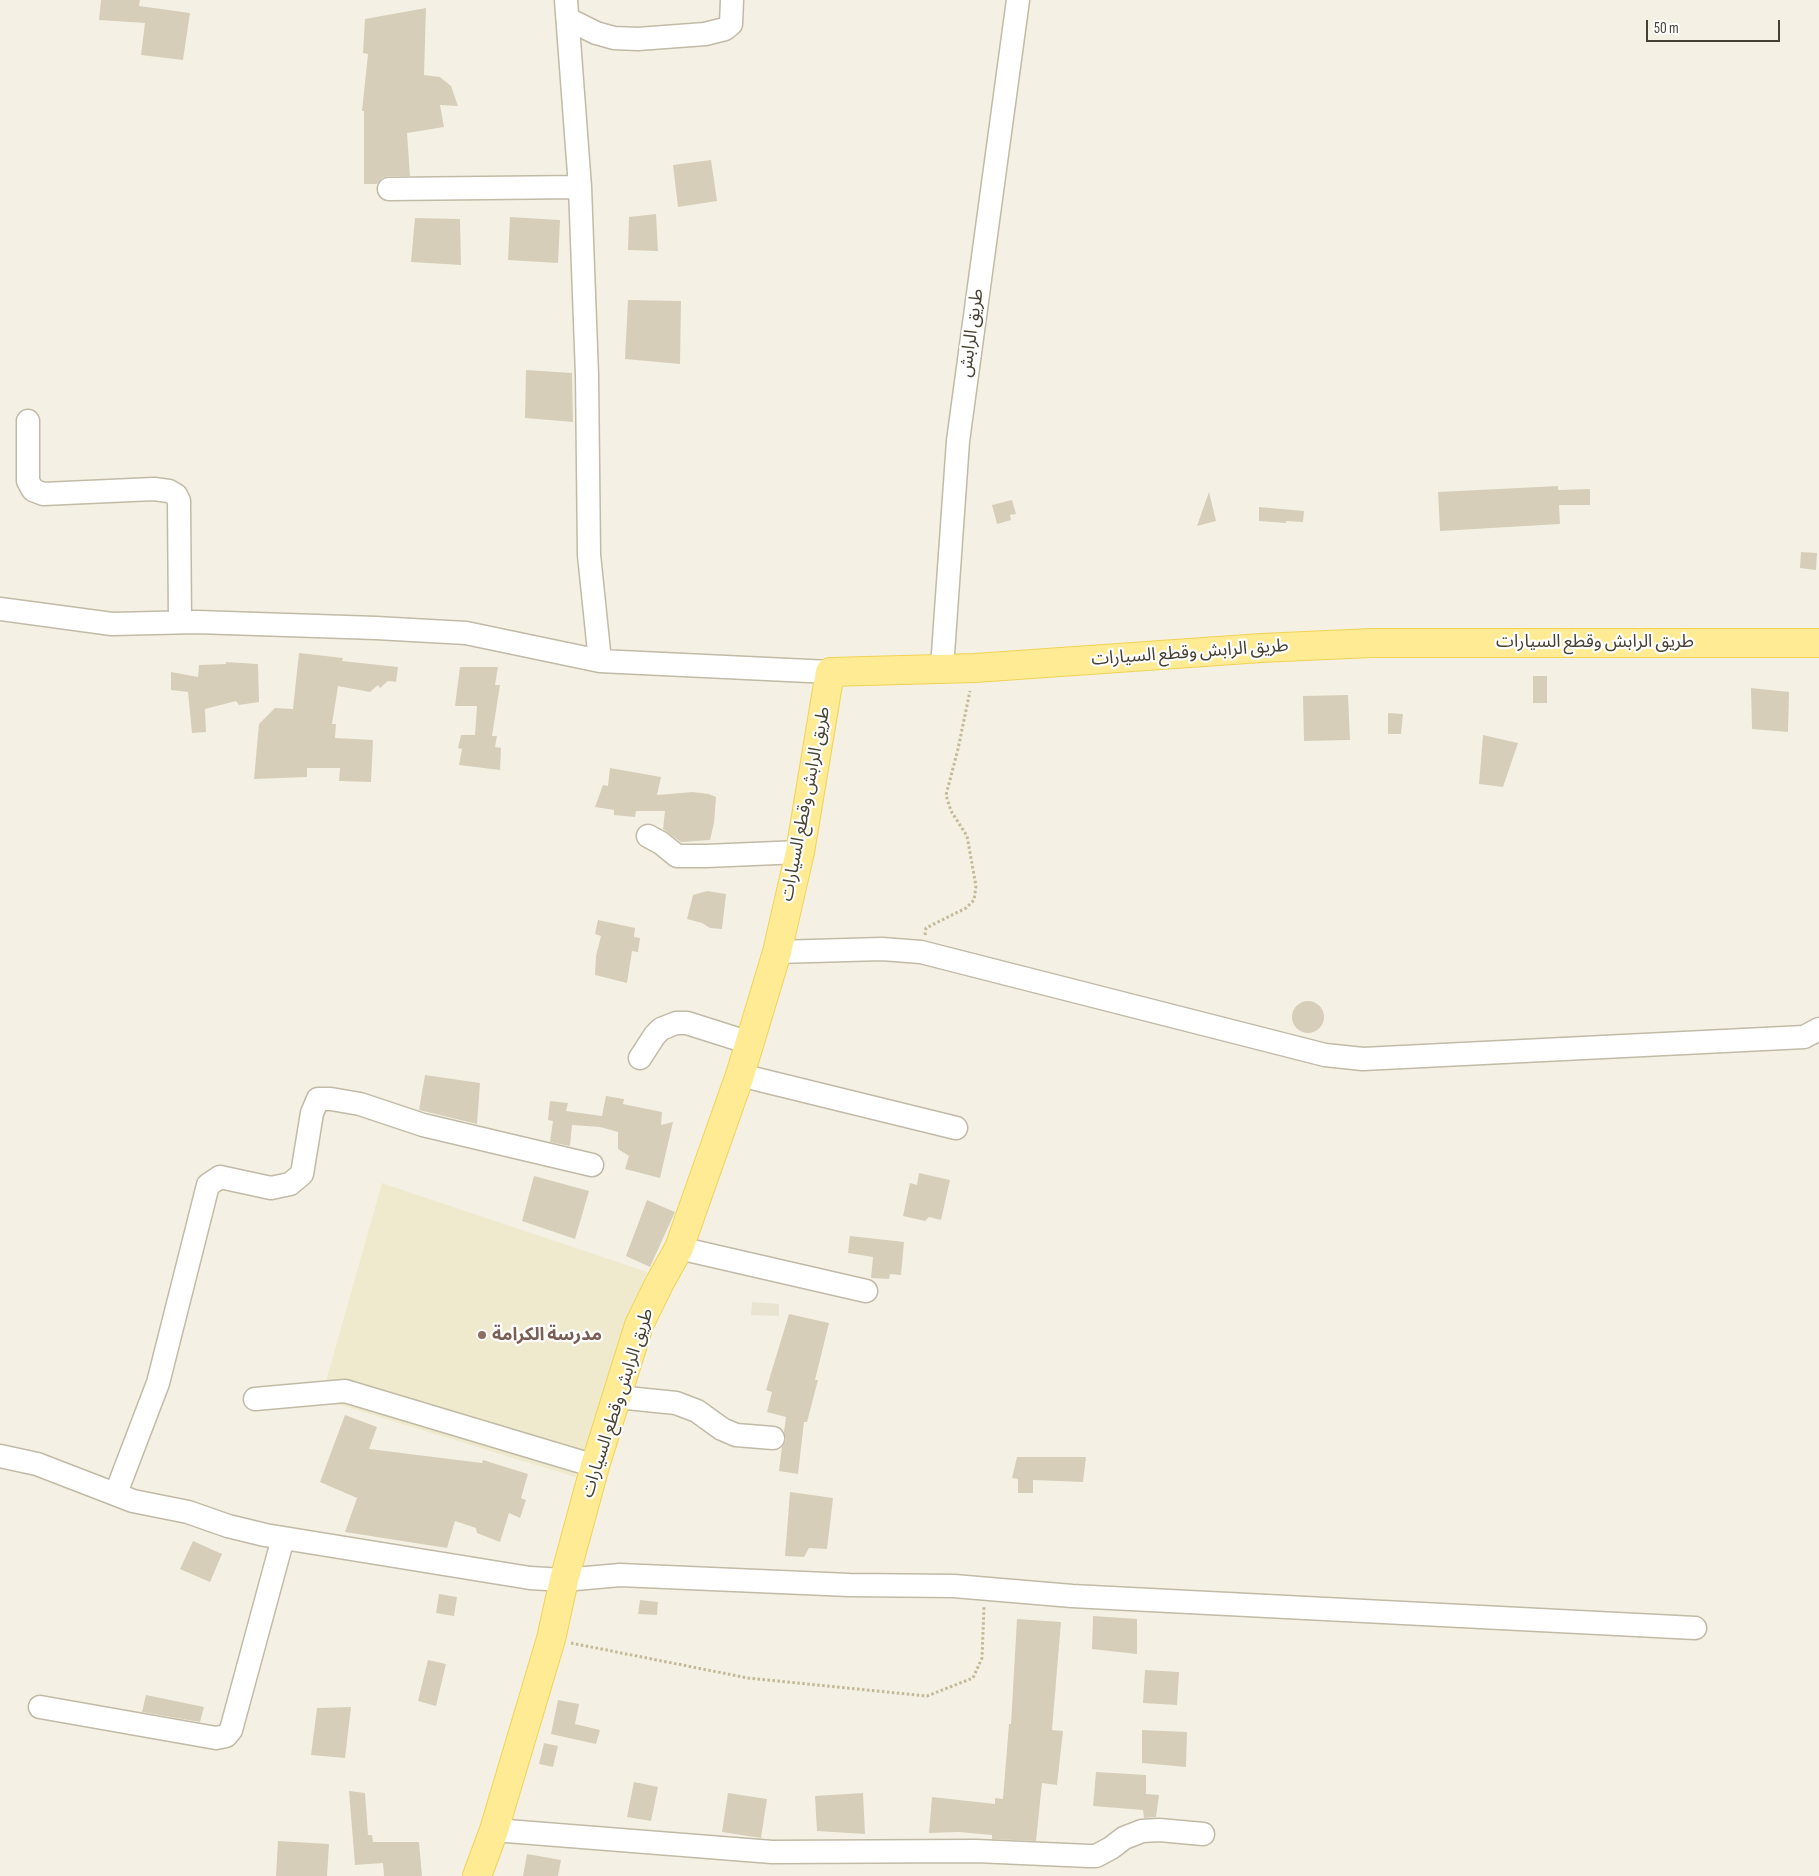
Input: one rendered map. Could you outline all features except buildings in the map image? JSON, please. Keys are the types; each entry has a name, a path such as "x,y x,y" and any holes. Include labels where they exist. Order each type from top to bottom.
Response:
{"main road":[{"name":"طريق الرابش وقطع السيارات","path":"477,1876 494,1830 551,1639 564,1580 595,1466 640,1325 659,1284 679,1248 740,1075 777,952 800,852 830,672 975,668 1260,648 1372,643 1819,643"}],"street":[{"path":"567,10 596,33 614,38 638,39 705,34 725,29 731,24 732,0"},
{"name":"طريق الرابش","path":"942,668 958,441 1018,0"},
{"path":"567,10 580,187 587,375 589,555 600,661"},
{"path":"389,189 580,187"},
{"path":"28,421 28,481 33,490 43,494 154,490 169,491 176,495 179,501 180,622"},
{"path":"0,610 112,624 180,622 376,628 466,633 600,661 830,672"},
{"path":"648,836 661,843 677,856 800,852"},
{"path":"777,952 882,949 921,952 1325,1054 1363,1059 1804,1038 1819,1029"},
{"path":"640,1058 661,1029 676,1023 687,1023 750,1043"},
{"path":"740,1075 956,1128"},
{"path":"116,1493 158,1383 208,1185 220,1177 271,1188 290,1184 302,1174 312,1113 318,1099 354,1103 423,1126 592,1165"},
{"path":"679,1248 866,1291"},
{"path":"255,1399 345,1391 595,1466"},
{"path":"617,1397 676,1403 697,1411 722,1429 736,1435 773,1438"},
{"path":"0,1456 37,1464 133,1501 188,1512 228,1526 283,1538 530,1578 564,1580 620,1575 849,1585 985,1588 1072,1596 1695,1628"},
{"path":"40,1707 216,1738 226,1736 232,1730 283,1538"},
{"path":"494,1830 772,1852 976,1851 1089,1856 1096,1856 1124,1838 1142,1831 1204,1834"}],"path":[{"path":"921,952 926,928 966,908 974,900 976,886 967,836 951,811 946,795 975,668"},
{"path":"551,1639 748,1678 926,1696 973,1678 982,1658 985,1588"}],"shaded area":[{"name":"مدرسة الكرامة","path":"382,1183 647,1272 575,1477 321,1399"},
{"path":"752,1302 779,1304 779,1316 751,1315"}],"place":[{"name":"مدرسة الكرامة","path":"482,1335"}]}
